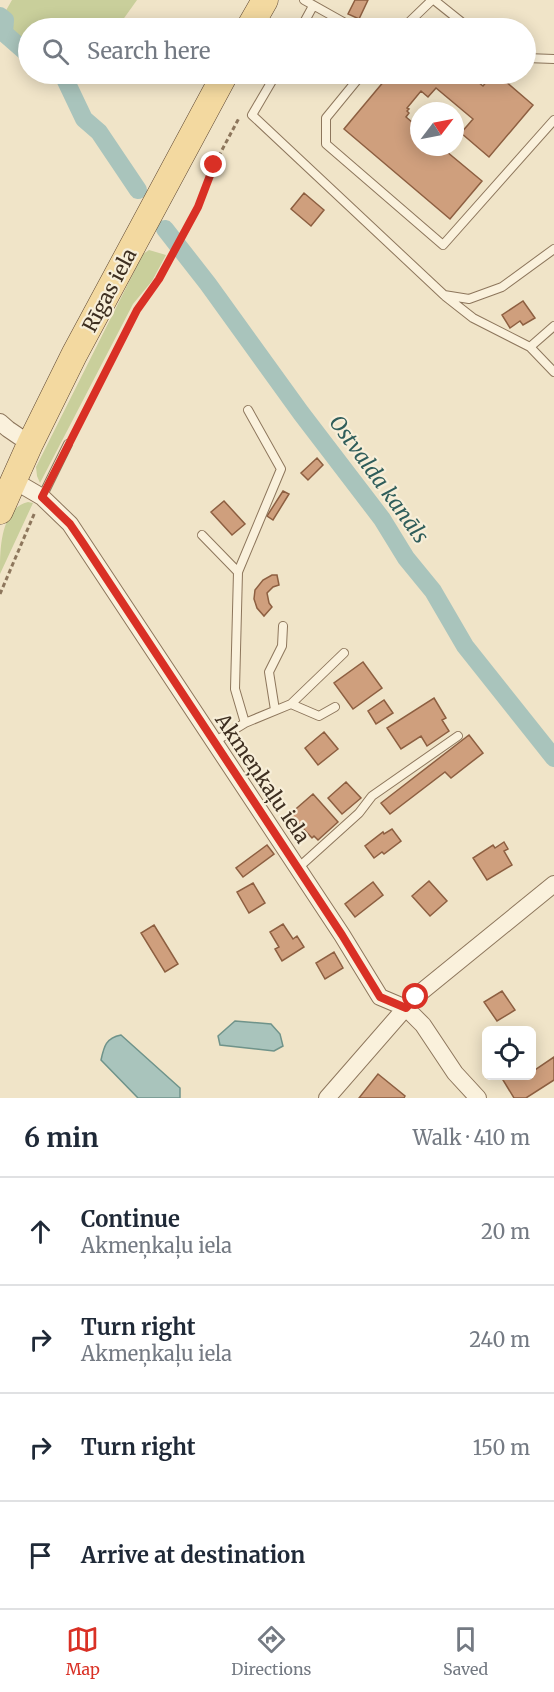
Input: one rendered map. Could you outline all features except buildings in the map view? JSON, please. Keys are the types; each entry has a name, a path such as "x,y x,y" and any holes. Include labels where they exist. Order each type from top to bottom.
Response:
{"main road":[{"path":"255,18 265,0"},
{"name":"Rīgas iela","path":"0,511 30,444 85,335 220,84"}],"street":[{"path":"0,422 30,444"},
{"name":"Akmeņkaļu iela","path":"13,480 42,497 77,533 342,935 380,997 406,1008 423,1025 455,1072 478,1098"},
{"path":"327,1098 416,997 554,884"}],"lane":[{"path":"304,0 335,18"},
{"path":"414,18 433,0 456,18"},
{"path":"306,18 313,6"},
{"path":"536,58 554,59"},
{"path":"270,84 252,115 444,295 473,318 530,347 554,372"},
{"path":"354,84 326,118 326,144 443,245 554,120"},
{"path":"444,295 469,299 502,288 554,249"},
{"path":"530,347 554,326"},
{"path":"245,723 235,689 238,572 281,469 248,410"},
{"path":"42,497 68,444"},
{"path":"202,535 238,572"},
{"path":"275,710 269,672 282,646 283,626"},
{"path":"214,742 245,723 291,704 344,653"},
{"path":"291,704 319,716 335,707"},
{"path":"298,868 359,813 372,796 458,736"}],"path":[{"path":"68,444 137,310 172,257 198,207 214,165 241,114"},
{"path":"0,594 42,497"}],"green space":[{"path":"12,0 137,0 124,18 18,18 18,36 0,21"},
{"path":"149,250 166,255 152,281 133,304 40,483 36,467 143,254"},
{"path":"28,502 33,503 0,574 1,543 7,522 19,506"}],"water":[{"path":"235,1021 271,1024 280,1034 283,1046 274,1051 220,1045 218,1036"},
{"path":"121,1035 180,1088 180,1098 138,1098 101,1060 106,1043"}],"waterway":[{"name":"Ostvalda kanāls","path":"0,16 5,20 4,33 18,45"},
{"name":"Ostvalda kanāls","path":"67,84 84,119 99,132 138,190"},
{"name":"Ostvalda kanāls","path":"165,229 382,519 406,558 433,591 465,646 554,758"}],"route":[{"path":"214,165 198,207 159,279 137,310 42,497 70,524 83,543 342,935 380,997 406,1008 416,997"}]}
